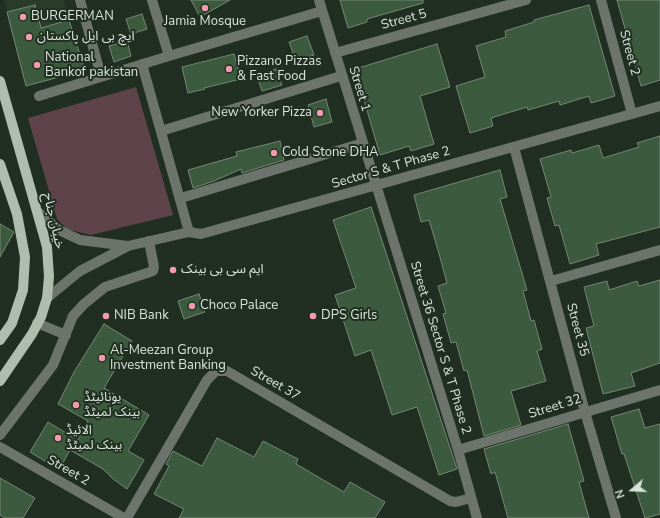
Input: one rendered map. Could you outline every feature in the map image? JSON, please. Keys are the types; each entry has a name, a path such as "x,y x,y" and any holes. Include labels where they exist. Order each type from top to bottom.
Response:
{"main road":[{"name":"خیبان جناح","path":"0,81 47,247 48,298 38,323 0,381"},
{"path":"0,164 2,174 17,214 25,257 24,290 12,323 0,340"}],"street":[{"path":"80,0 101,76"},
{"path":"152,0 169,56"},
{"name":"Street 1","path":"319,0 341,76 376,186"},
{"name":"Street 5","path":"335,53 526,0"},
{"name":"Street 2","path":"601,0 632,114"},
{"path":"39,96 101,76 322,11"},
{"path":"142,64 190,232"},
{"path":"161,131 341,76"},
{"name":"Sector S & T Phase 2","path":"48,298 80,271 128,246 190,232 201,234 660,106"},
{"path":"181,198 362,143"},
{"name":"Street 35","path":"514,147 585,412 616,518"},
{"name":"Street 36 Sector S & T Phase 2","path":"376,186 458,450 476,518"},
{"name":"Sector S & T Phase 2","path":"38,212 59,230 80,240 128,246"},
{"path":"0,435 53,365 73,316 84,304 105,287 152,271 150,241"},
{"path":"551,281 660,250"},
{"path":"38,323 66,336"},
{"name":"Street 37","path":"127,518 207,380 216,371 227,371 450,501 456,502 471,498"},
{"name":"Street 32","path":"458,450 660,390"},
{"name":"Street 2","path":"0,447 124,518"}],"shaded area":[{"path":"4,0 64,0 85,72 26,86"},
{"path":"136,87 173,215 91,235 67,229 57,219 28,118"}],"building":[{"name":"Jamia Mosque","path":"191,0 230,0 200,17"},
{"path":"340,0 423,0 423,3 367,19 367,22 348,28"},
{"path":"617,0 660,0 660,80 641,86"},
{"path":"35,5 41,28 69,20 85,70 26,86 7,12"},
{"path":"589,5 615,96 591,103 589,96 560,105 559,101 528,110 527,107 491,118 493,126 470,133 456,86 485,77 476,46 506,37 505,31 534,22 534,20"},
{"path":"142,14 147,29 131,34 126,19"},
{"path":"307,36 314,55 296,61 289,42"},
{"path":"127,41 131,56 114,62 109,46"},
{"path":"437,44 450,87 420,96 434,144 411,151 409,146 380,155 355,69"},
{"path":"234,54 241,79 188,93 182,67"},
{"path":"276,69 282,85 262,91 257,76"},
{"name":"New Yorker Pizza","path":"326,99 332,122 314,127 308,105"},
{"path":"660,136 660,227 596,244 599,255 570,264 559,225 555,226 547,198 551,197 540,159 571,150 572,153 599,145 603,158 639,147 637,143"},
{"path":"280,141 284,160 242,173 241,169 214,181 193,188 188,170 237,156 236,152"},
{"path":"500,170 507,197 500,199 527,290 523,291 531,321 534,320 542,349 537,351 546,381 511,391 521,425 484,436 467,370 464,371 456,342 451,343 443,314 446,313 438,286 447,283 438,250 429,220 421,222 414,195"},
{"path":"371,207 457,469 439,475 417,407 392,415 371,350 355,356 335,295 356,288 333,220"},
{"path":"0,224 14,232 0,257"},
{"path":"660,280 660,363 631,373 635,386 603,394 586,328 594,326 584,287 607,281 609,290 637,281 639,286"},
{"name":"Choco Palace","path":"199,294 205,312 184,319 178,301"},
{"path":"104,324 132,341 104,388 149,415 128,451 144,460 127,489 113,479 103,469 70,450 59,470 30,452 48,422 78,440 88,421 58,404 74,372"},
{"path":"639,409 645,428 660,424 660,514 646,518 624,454 622,454 611,417"},
{"path":"568,424 584,481 579,482 589,518 508,518 495,472 491,474 484,449"},
{"path":"217,438 254,457 263,441 298,459 296,464 344,492 350,482 385,502 375,518 179,518 184,509 154,494 169,466 166,464 173,451 202,466"},
{"path":"0,478 35,498 23,518 5,518 0,515"}],"place":[{"name":"Jamia Mosque","path":"205,8"},
{"name":"BURGERMAN","path":"23,17"},
{"name":"ایچ بی ایل پاکستان","path":"29,37"},
{"name":"National Bankof pakistan","path":"37,65"},
{"name":"Pizzano Pizzas & Fast Food","path":"229,69"},
{"name":"New Yorker Pizza","path":"320,113"},
{"name":"Cold Stone DHA","path":"274,153"},
{"name":"ایم سی بی بینک","path":"173,270"},
{"name":"Choco Palace","path":"192,306"},
{"name":"NIB Bank","path":"106,316"},
{"name":"DPS Girls","path":"313,316"},
{"name":"Al-Meezan Group Investment Banking","path":"102,358"},
{"name":"یونائیٹڈ بینک لمیٹڈ","path":"76,405"},
{"name":"الائیڈ بینک لمیٹڈ","path":"58,438"}]}
